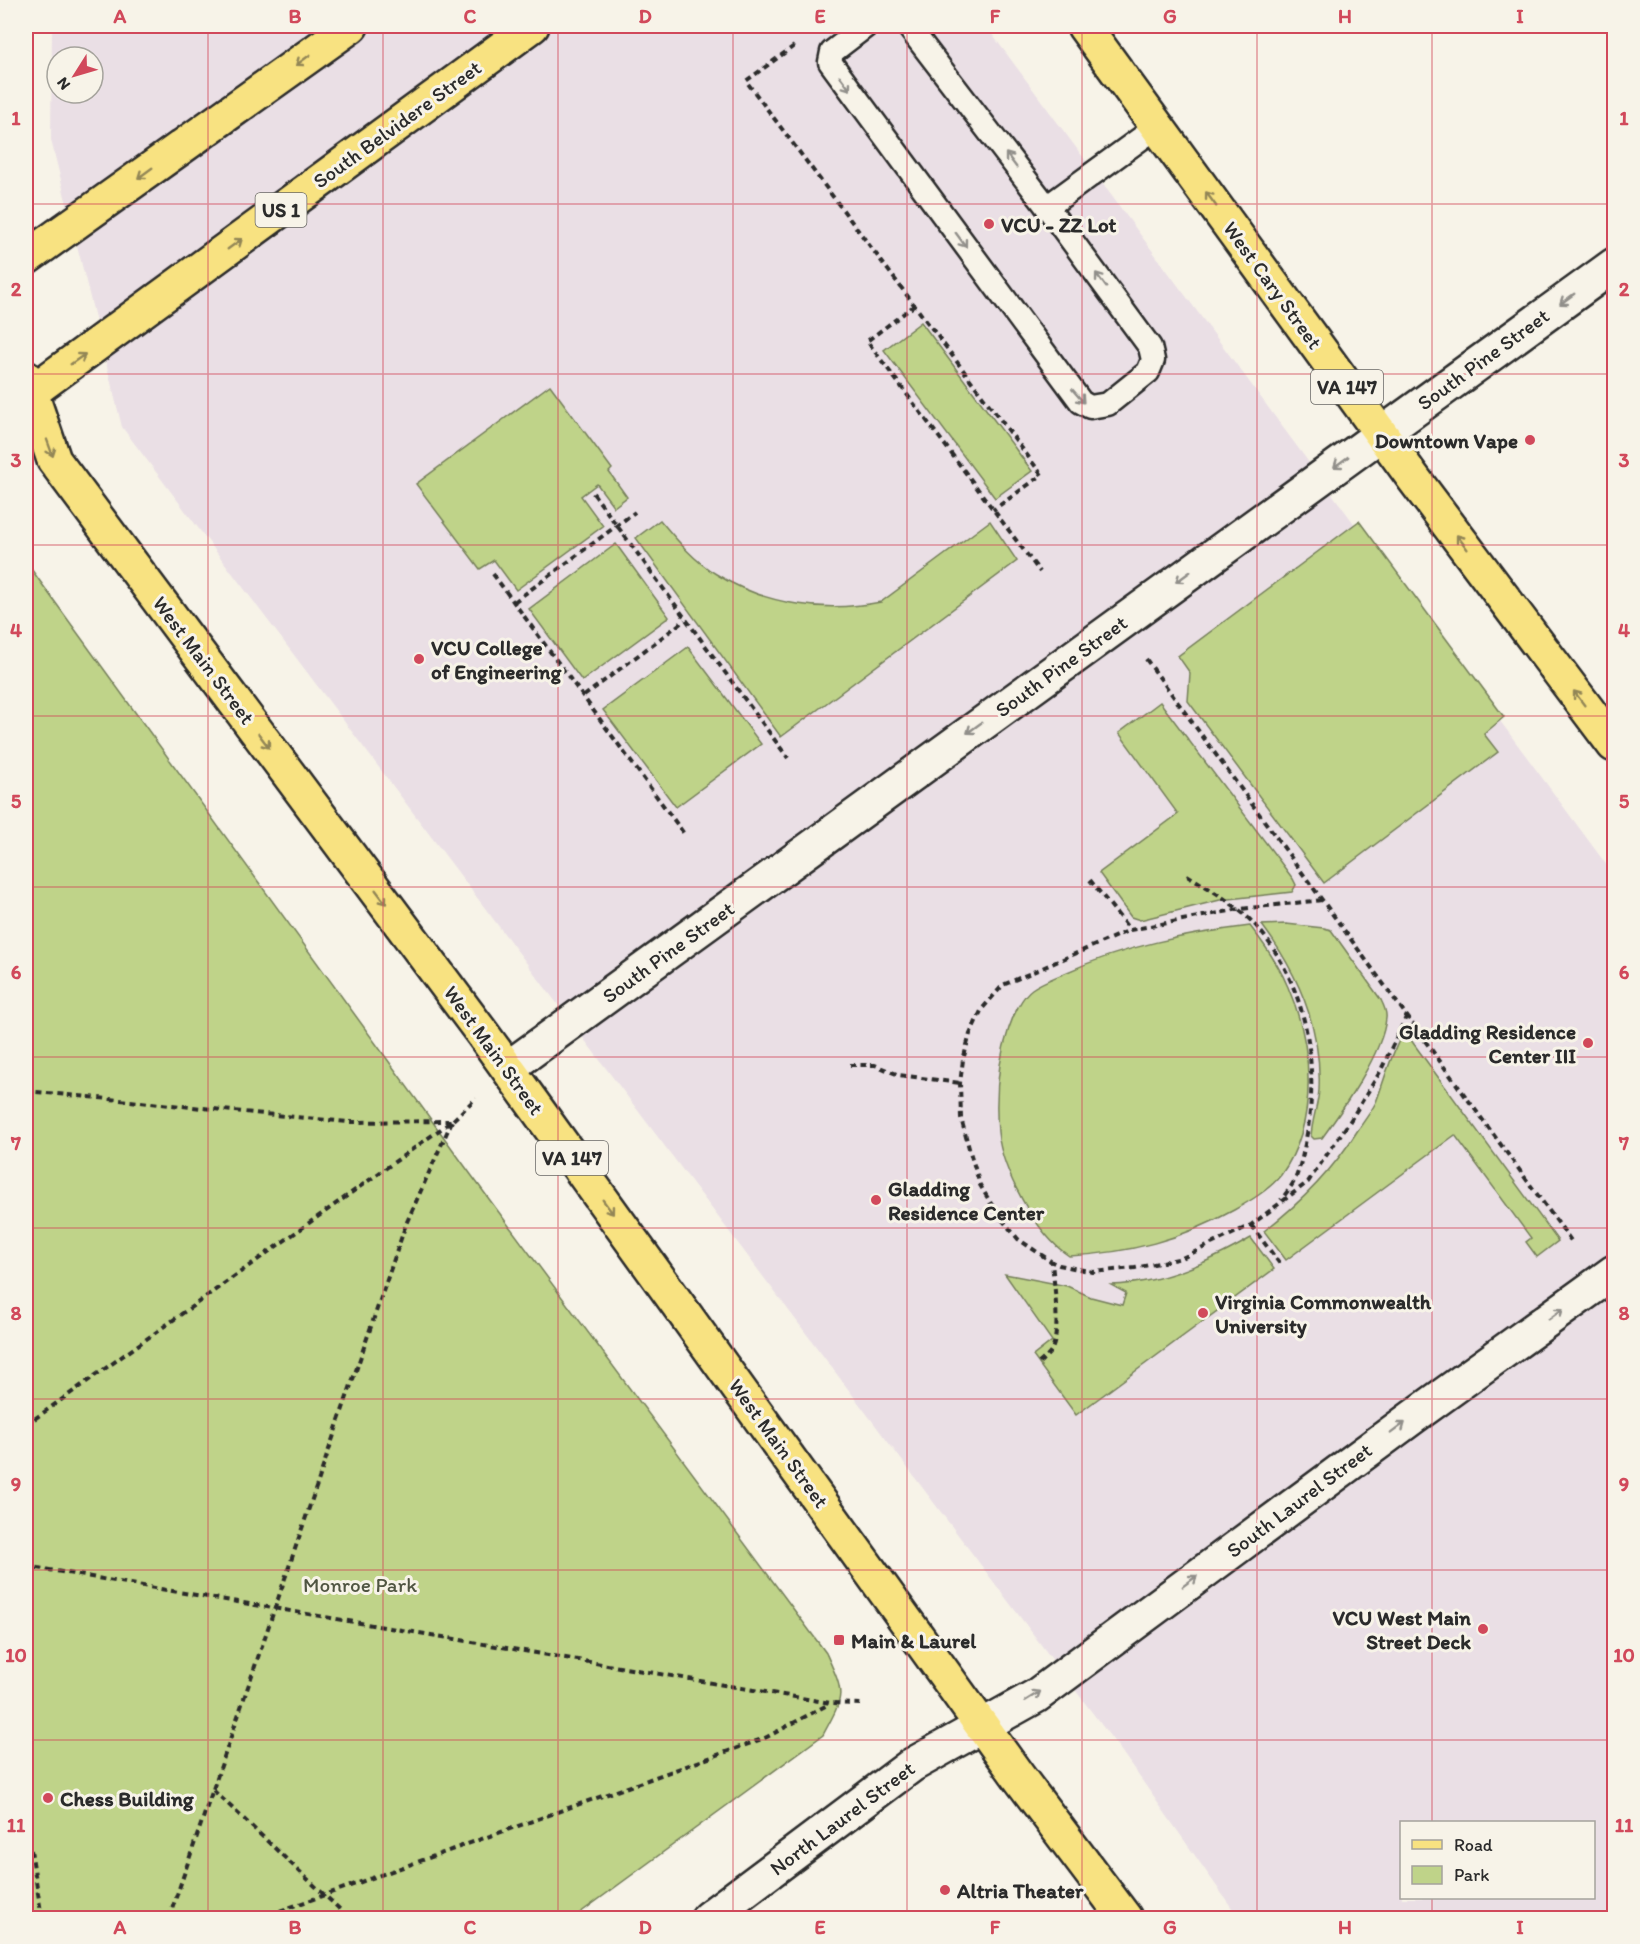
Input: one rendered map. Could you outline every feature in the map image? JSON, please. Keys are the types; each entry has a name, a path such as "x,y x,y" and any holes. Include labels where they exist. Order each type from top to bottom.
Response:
{"main road":[{"path":"26,258 351,26"},
{"name":"South Belvidere Street","path":"27,389 532,26"},
{"name":"West Cary Street","path":"1084,26 1381,433 1614,745"},
{"name":"West Main Street","path":"27,389 54,460 508,1068 982,1725 1125,1918"}],"street":[{"name":"South Pine Street","path":"508,1068 1614,265"},
{"name":"South Laurel Street","path":"982,1725 1036,1696 1403,1424 1614,1272"},
{"name":"North Laurel Street","path":"708,1918 912,1765 982,1725"}],"lane":[{"path":"866,26 832,52 830,62 1081,402 1090,407 1108,404 1148,372 1153,360 1150,347 1047,207 908,26"},
{"path":"1047,207 1158,126"}],"path":[{"path":"802,39 746,81 1042,475 993,510"},
{"path":"915,305 867,341 1040,573"},
{"path":"593,493 788,758"},
{"path":"514,602 635,512"},
{"path":"493,574 685,835"},
{"path":"584,696 685,620"},
{"path":"1141,653 1572,1242"},
{"path":"1187,874 1240,909 1262,933 1279,958 1294,988 1306,1028 1312,1067 1311,1108 1306,1142 1296,1178 1279,1203"},
{"path":"1090,880 1130,930"},
{"path":"1322,900 1240,909 1130,930 1003,985 982,1009 970,1034 960,1083 961,1118 980,1185 996,1212 1018,1239 1052,1262 1093,1272 1135,1268 1182,1258 1251,1225 1308,1182 1380,1072 1407,1015"},
{"path":"850,1065 875,1065 899,1075 960,1083"},
{"path":"26,1091 348,1122 452,1121"},
{"path":"26,1425 452,1121"},
{"path":"169,1918 406,1224 452,1121"},
{"path":"1251,1225 1280,1264"},
{"path":"1038,1363 1052,1349 1054,1340 1057,1299 1052,1262"},
{"path":"26,1566 830,1703 861,1704"},
{"path":"261,1918 765,1738 830,1703"},
{"path":"213,1790 349,1918"},
{"path":"31,1850 42,1918"}],"shaded area":[{"name":"Virginia Commonwealth University","path":"52,26 986,26 1614,875 1614,1918 1239,1918 1122,1752 122,427 51,140 51,105 105,105 105,45 52,45"}],"green space":[{"path":"921,322 1032,471 995,498 884,350"},
{"path":"550,385 612,469 609,472 627,497 614,507 597,484 581,496 603,526 516,590 494,560 480,569 416,484"},
{"path":"660,520 693,556 716,574 754,593 795,604 838,607 881,602 990,521 1017,561 781,737 636,538"},
{"path":"1359,521 1504,717 1484,734 1498,752 1324,883 1188,701 1190,673 1178,656"},
{"path":"616,544 669,617 582,681 529,609"},
{"name":"Monroe Park","path":"26,562 472,1176 826,1653 837,1678 839,1702 823,1735 573,1918 26,1918"},
{"path":"688,647 761,744 676,807 603,710"},
{"path":"1160,702 1293,879 1296,885 1292,892 1220,900 1140,920 1131,917 1099,873 1178,814 1119,733"},
{"path":"1286,924 1331,930 1381,1000 1386,1014 1383,1032 1370,1064 1351,1097 1322,1138 1314,1139 1311,1136 1319,1090 1319,1067 1312,1023 1287,962 1262,925"},
{"path":"1250,926 1271,955 1284,979 1303,1033 1307,1058 1307,1108 1302,1131 1293,1154 1281,1175 1271,1186 1214,1220 1174,1237 1134,1248 1069,1256 1045,1233 1033,1217 1014,1183 1001,1148 997,1119 998,1079 1005,1041 1018,1007 1028,992 1040,984 1110,955 1179,937"},
{"path":"1403,1035 1408,1036 1558,1241 1537,1257 1526,1242 1531,1238 1455,1135 1286,1260 1264,1231 1316,1185 1348,1145 1376,1102"},
{"path":"1251,1238 1274,1269 1076,1415 1033,1356 1052,1341 1005,1274 1067,1286 1091,1297 1122,1305 1126,1293 1111,1285 1148,1281 1184,1270"}],"place":[{"name":"VCU - ZZ Lot","path":"989,224"},
{"name":"Downtown Vape","path":"1530,440"},
{"name":"VCU College of Engineering","path":"419,659"},
{"name":"Gladding Residence Center III","path":"1588,1043"},
{"name":"Gladding Residence Center","path":"876,1200"},
{"name":"Virginia Commonwealth University","path":"1203,1313"},
{"name":"VCU West Main Street Deck","path":"1483,1629"},
{"name":"Main & Laurel","path":"839,1640"},
{"name":"Chess Building","path":"48,1798"},
{"name":"Altria Theater","path":"945,1890"}]}
